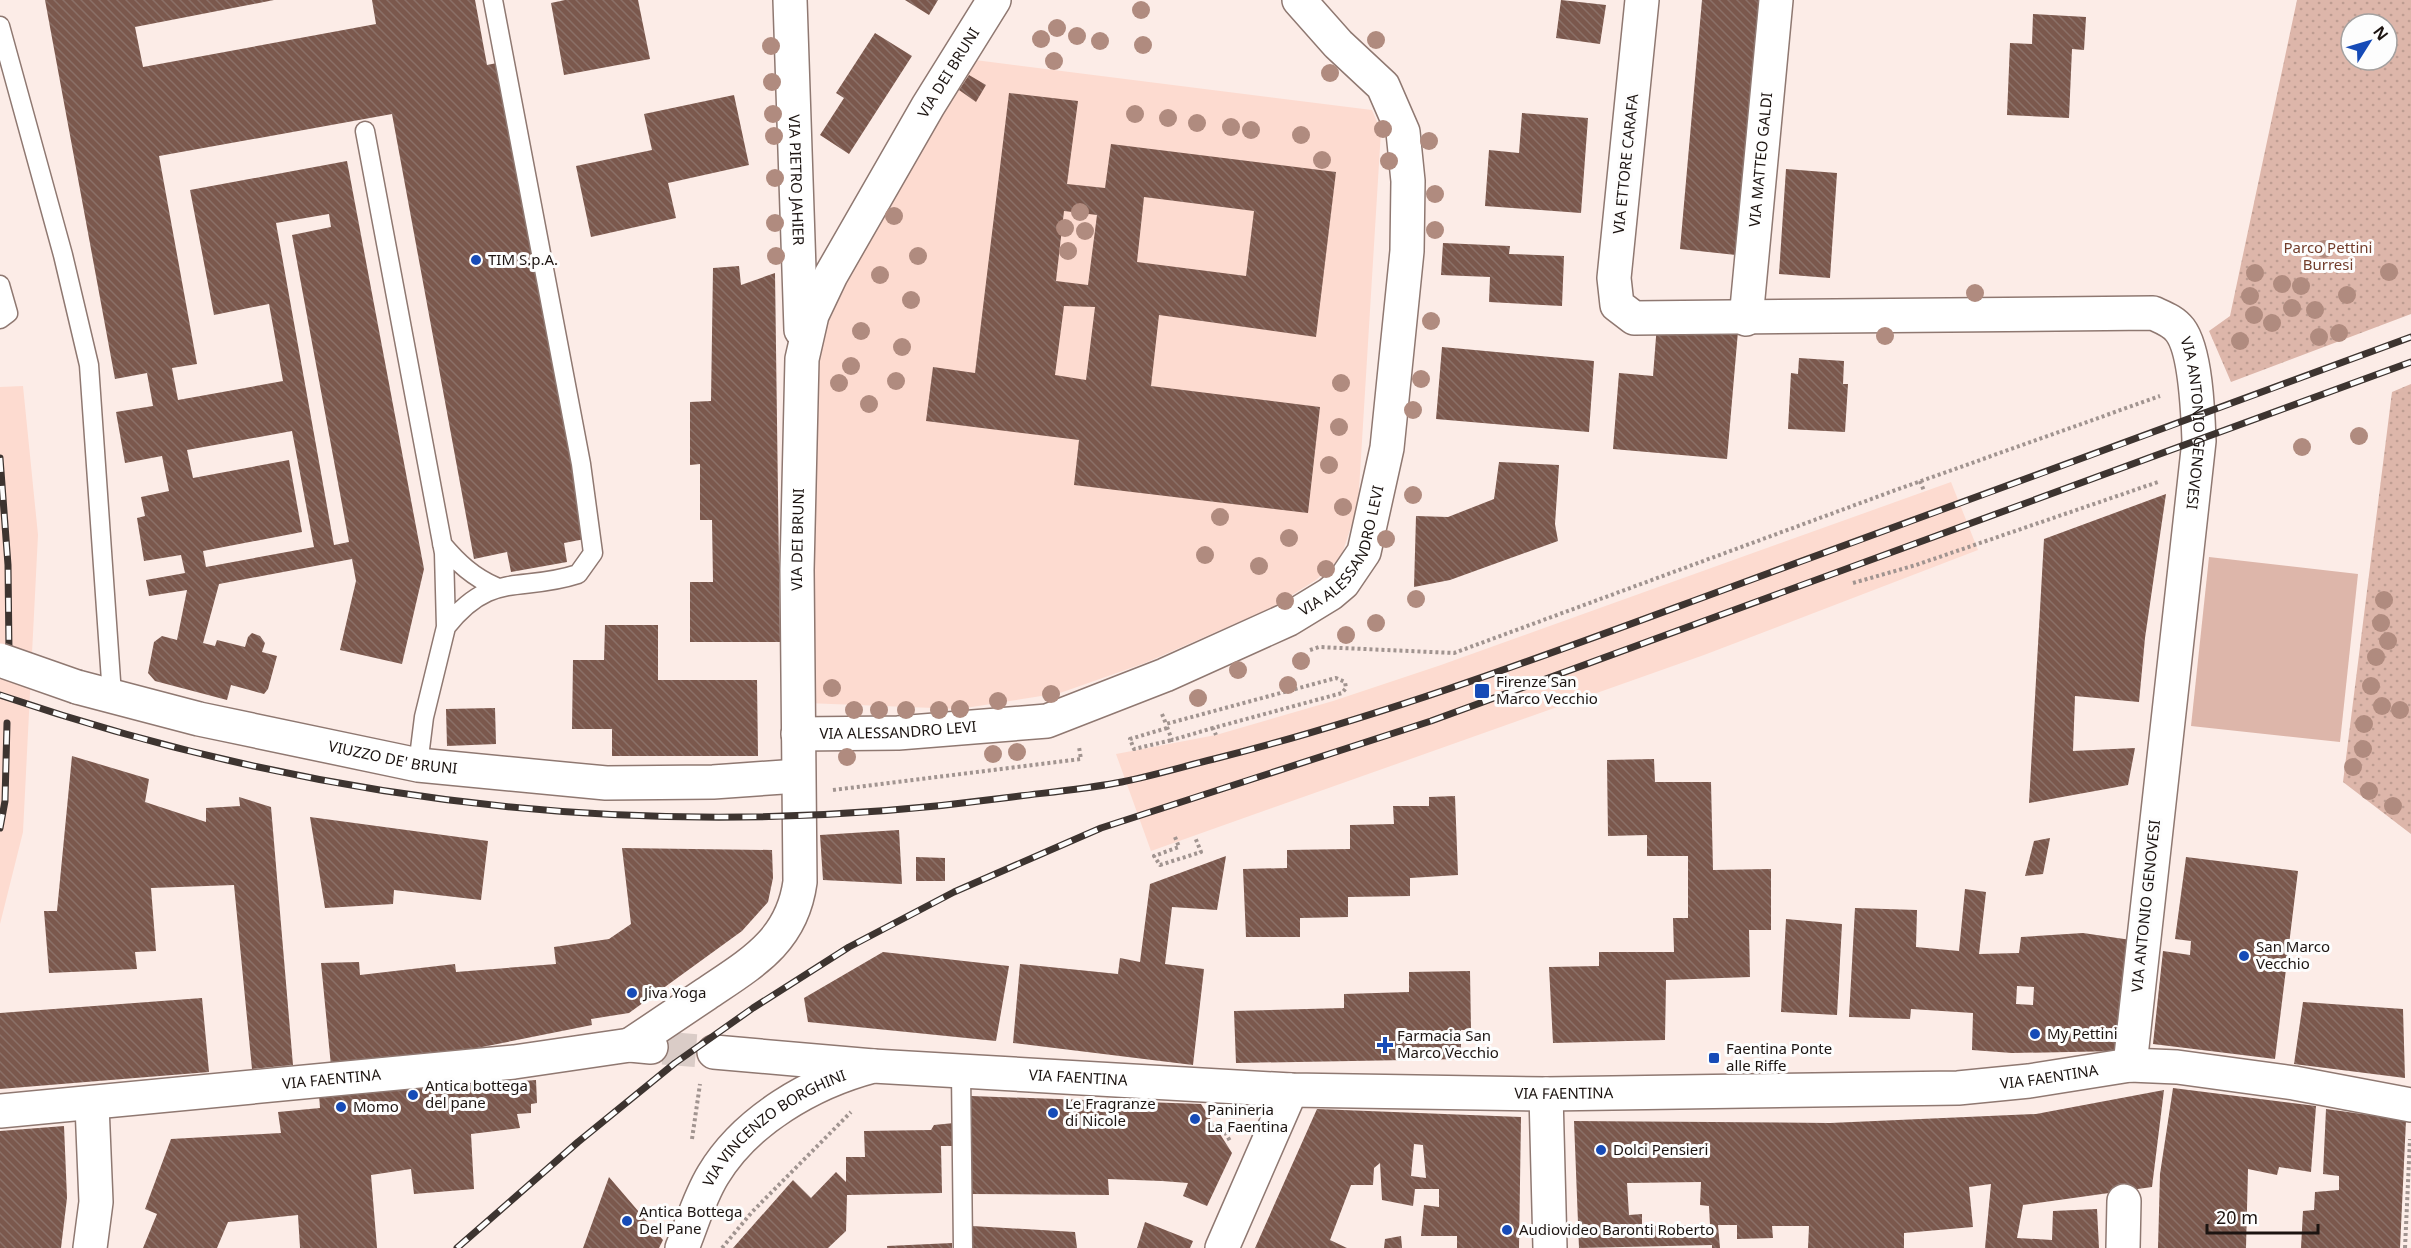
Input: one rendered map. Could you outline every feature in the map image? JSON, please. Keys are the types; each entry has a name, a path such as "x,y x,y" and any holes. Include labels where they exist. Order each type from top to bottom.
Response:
{"street":[{"name":"VIA PIETRO JAHIER","path":"790,0 802,359"},
{"name":"VIA DEI BRUNI","path":"630,1045 758,959 780,935 797,903 800,882 797,570 802,359 812,315 831,275 928,106 994,0"},
{"name":"VIA ALESSANDRO LEVI","path":"798,734 909,732 1047,721 1165,675 1289,619 1330,594 1357,566 1364,552 1387,448 1407,250 1408,181 1403,132 1383,86 1338,44 1299,0"},
{"name":"VIA ETTORE CARAFA","path":"1634,318 1617,305 1614,278 1642,0"},
{"name":"VIA MATTEO GALDI","path":"1746,318 1776,0"},
{"name":"VIA ANTONIO GENOVESI","path":"1634,318 2153,313 2172,321 2181,331 2186,340 2195,384 2199,441 2130,1065"},
{"name":"VIUZZO DE' BRUNI","path":"0,660 77,687 275,737 418,765 606,783 713,782 798,785"},
{"name":"VIA FAENTINA","path":"0,1112 92,1105 514,1062 630,1045 663,1048"},
{"name":"VIA FAENTINA","path":"714,1052 961,1072 1292,1090 1546,1094 1958,1088 2029,1081 2130,1065 2177,1067 2282,1082 2410,1118"},
{"name":"VIA VINCENZO BORGHINI","path":"682,1248 706,1188 729,1153 766,1119 800,1094 827,1080 873,1066"},
{"path":"1222,1248 1292,1090"},
{"path":"1546,1094 1550,1248"},
{"path":"90,1248 96,1202 92,1105"},
{"path":"2123,1248 2124,1201"}],"lane":[{"path":"446,627 467,603 496,587 578,574 593,553 581,464 493,0"},
{"path":"0,26 63,255 89,365 112,695"},
{"path":"365,131 442,544 446,627 424,717 418,765"},
{"path":"0,285 8,313 0,319"},
{"path":"442,544 458,563 484,582 496,587"},
{"path":"961,1072 963,1248"}],"path":[{"path":"1308,650 1319,647 1454,653 1920,481 2195,384"},
{"path":"1853,583 1916,565 2195,470"},
{"path":"1920,481 1924,491"},
{"path":"1336,678 1345,682 1346,688 1342,693 1134,749 1130,739 1167,726 1336,678"},
{"path":"1159,707 1172,740"},
{"path":"1213,728 1216,735"},
{"path":"798,785 1082,759 1077,738"},
{"path":"1175,837 1179,847 1154,856 1160,865 1201,852 1195,837"},
{"path":"2405,1248 2410,1118"}],"shaded area":[{"path":"975,60 1372,110 1381,131 1358,506 1341,557 1316,580 1273,607 1145,663 1060,693 959,709 806,703 816,370 836,289"},
{"path":"23,386 38,535 23,832 0,924 0,387"},
{"path":"1951,482 1978,550 1704,655 1151,851 1116,754 1216,735 1333,701 1441,665"}],"green space":[{"name":"Parco Pettini Burresi","path":"2297,0 2411,0 2411,314 2231,382 2209,331 2230,316"},
{"path":"2411,384 2411,834 2343,782 2392,392"},
{"path":"2209,557 2358,574 2340,742 2191,726"}],"building":[{"path":"45,0 274,0 135,27 143,67 376,24 372,0 475,0 487,65 497,63 585,539 564,543 567,562 511,572 507,552 474,559 392,114 159,156 197,364 172,368 178,400 283,381 269,304 214,315 190,190 347,161 424,569 402,664 340,650 356,581 352,559 219,584 203,643 215,646 217,640 245,647 252,633 260,636 265,643 262,652 277,656 268,689 264,694 231,685 227,700 155,681 148,673 154,642 162,636 177,640 187,590 149,596 146,580 185,573 181,555 144,561 137,518 145,516 141,497 169,491 162,456 125,463 116,412 153,406 147,373 115,379","holes":["329,214 331,227 292,235 349,542 334,545 276,223","292,431 314,547 206,567 203,551 302,532 289,460 193,478 187,450"]},
{"path":"565,0 638,0 650,59 564,75 551,3"},
{"path":"905,0 938,0 929,15"},
{"path":"1561,0 1606,5 1600,44 1556,38"},
{"path":"1702,0 1761,0 1736,255 1680,249"},
{"path":"2033,14 2086,17 2084,50 2072,49 2069,118 2007,115 2010,43 2032,44"},
{"path":"875,33 912,56 849,154 820,135 844,98 836,93"},
{"path":"969,75 986,85 976,102 959,90"},
{"path":"1009,93 1078,101 1067,184 1105,188 1111,144 1336,172 1316,337 1159,315 1151,386 1320,407 1308,513 1074,485 1079,440 926,421 933,367 975,373","holes":["1144,197 1254,211 1246,276 1137,262","1064,211 1097,215 1088,285 1056,281","1064,306 1095,307 1086,380 1055,375"]},
{"path":"734,95 749,165 668,183 676,218 591,237 576,166 652,150 644,114"},
{"path":"1522,113 1588,118 1581,213 1485,206 1489,150 1519,153"},
{"path":"1786,169 1837,173 1830,278 1779,274"},
{"path":"1443,243 1510,246 1509,254 1564,256 1562,306 1489,302 1490,277 1441,275"},
{"path":"739,266 741,285 775,273 780,642 690,642 690,582 713,582 712,520 700,520 700,464 690,465 690,402 711,401 713,268"},
{"path":"1657,324 1738,331 1727,459 1613,449 1619,373 1653,376"},
{"path":"1442,347 1594,361 1589,432 1436,419"},
{"path":"1799,358 1844,361 1843,384 1848,384 1845,432 1788,429 1791,373 1798,374"},
{"path":"1499,462 1559,465 1555,524 1558,541 1450,580 1414,587 1416,516 1448,517 1494,499"},
{"path":"2166,494 2145,638 2139,702 2075,696 2073,751 2135,748 2128,785 2029,803 2044,539"},
{"path":"605,625 658,625 658,680 757,680 758,756 612,756 612,729 572,729 573,660 604,660"},
{"path":"495,708 496,744 447,746 446,709"},
{"path":"72,756 149,779 145,802 206,822 206,808 240,806 239,797 271,807 293,1065 252,1069 234,885 151,888 156,951 135,952 137,969 49,973 44,911 57,911"},
{"path":"1654,759 1655,782 1711,782 1713,870 1771,869 1771,930 1749,930 1750,977 1666,980 1665,1040 1553,1043 1549,967 1599,966 1599,952 1674,952 1673,918 1688,918 1688,856 1647,856 1647,835 1608,836 1607,760"},
{"path":"1455,796 1458,875 1410,878 1410,896 1348,897 1348,917 1300,918 1300,937 1246,937 1243,869 1287,868 1287,850 1350,849 1350,825 1394,824 1393,806 1429,806 1429,797"},
{"path":"310,817 488,841 481,900 394,890 393,904 325,908"},
{"path":"899,830 902,884 823,880 820,835"},
{"path":"2050,838 2043,874 2025,876 2034,841"},
{"path":"622,848 772,850 773,878 768,902 742,931 629,1013 591,1019 592,1025 467,1050 407,1059 331,1066 321,963 359,962 360,975 455,964 456,972 556,964 554,947 609,939 631,924"},
{"path":"1226,856 1217,910 1172,907 1165,964 1204,969 1193,1065 1013,1043 1020,964 1118,974 1120,958 1140,962 1150,884"},
{"path":"916,857 945,858 945,881 916,881"},
{"name":"San Marco Vecchio","path":"2186,857 2298,871 2275,1059 2153,1044 2163,951 2190,955 2191,941 2175,939"},
{"path":"1965,889 1986,892 1979,954 2019,953 2021,937 2083,933 2131,940 2120,1051 2012,1053 1972,1050 1973,1013 1911,1009 1910,1019 1849,1017 1855,908 1917,910 1916,947 1959,951","holes":["2017,986 2034,987 2033,1005 2016,1004"]},
{"path":"1786,919 1842,924 1837,1015 1781,1012"},
{"path":"883,952 1009,966 996,1041 808,1022 804,998"},
{"path":"1470,971 1471,1030 1461,1030 1461,1059 1236,1063 1234,1011 1344,1008 1344,994 1409,992 1409,972"},
{"path":"202,998 209,1072 0,1089 0,1013"},
{"path":"2303,1002 2403,1009 2405,1078 2294,1064"},
{"path":"536,1080 537,1103 531,1104 531,1113 517,1114 520,1128 471,1134 474,1189 414,1194 411,1169 371,1175 377,1248 300,1248 298,1215 228,1222 217,1248 143,1248 157,1214 145,1209 171,1139 281,1133 278,1112 320,1108 319,1095"},
{"path":"2173,1088 2316,1106 2311,1172 2279,1167 2277,1175 2248,1169 2246,1248 2158,1248 2160,1174"},
{"path":"2164,1090 2152,1187 2023,1205 2017,1238 2052,1240 2053,1211 2097,1209 2099,1248 1985,1248 1991,1184 1969,1187 1973,1227 1904,1233 1904,1248 1808,1248 1809,1226 1772,1226 1773,1238 1737,1239 1737,1225 1718,1225 1720,1248 1712,1248 1712,1245 1579,1248 1574,1121 1830,1123 2036,1114","holes":["1701,1182 1700,1205 1709,1206 1710,1225 1642,1226 1642,1214 1629,1215 1627,1183"]},
{"path":"971,1096 1201,1104 1232,1153 1207,1206 1183,1196 1188,1183 1162,1181 1108,1179 1109,1195 970,1194"},
{"path":"1317,1109 1521,1117 1519,1248 1457,1248 1457,1236 1421,1236 1424,1205 1439,1207 1439,1189 1415,1189 1413,1206 1382,1200 1380,1163 1374,1168 1373,1185 1351,1185 1330,1240 1347,1248 1255,1248","holes":["1414,1144 1423,1145 1426,1178 1411,1176"]},
{"path":"2326,1109 2406,1120 2400,1248 2301,1248 2303,1211 2314,1210 2315,1192 2339,1190 2339,1176 2323,1174"},
{"path":"954,1123 955,1146 941,1146 942,1193 847,1195 846,1231 828,1248 733,1248 793,1180 811,1198 836,1172 846,1182 846,1157 865,1157 864,1131 931,1130 934,1125"},
{"path":"64,1126 67,1198 61,1248 0,1248 0,1131"},
{"path":"609,1177 663,1240 659,1248 583,1248"},
{"path":"1145,1222 1193,1241 1190,1248 1137,1248"},
{"path":"972,1226 1075,1232 1077,1248 971,1248"},
{"path":"1401,1236 1402,1248 1384,1248 1385,1239"},
{"path":"952,1243 952,1248 887,1248 887,1246"}],"tunnel":[{"path":"663,1048 714,1052"}],"railway":[{"path":"0,695 123,733 246,764 371,788 496,805 622,815 749,817 876,811 1088,788 1141,778 1278,742 1466,683 2411,337"},
{"path":"457,1248 578,1142 675,1063 753,1008 849,947 954,892 1101,828 1431,721 2411,362"},
{"path":"0,458 8,565 9,652"},
{"path":"0,828 5,801 7,723"}],"place":[{"name":"TIM S.p.A.","path":"476,260"},
{"name":"Firenze San Marco Vecchio","path":"1482,691"},
{"name":"San Marco Vecchio","path":"2244,956"},
{"name":"Jiva Yoga","path":"632,993"},
{"name":"My Pettini","path":"2035,1034"},
{"name":"Farmacia San Marco Vecchio","path":"1385,1045"},
{"name":"Faentina Ponte alle Riffe","path":"1714,1058"},
{"name":"Antica bottega del pane","path":"413,1095"},
{"name":"Momo","path":"341,1107"},
{"name":"Le Fragranze di Nicole","path":"1053,1113"},
{"name":"Panineria La Faentina","path":"1195,1119"},
{"name":"Dolci Pensieri","path":"1601,1150"},
{"name":"Antica Bottega Del Pane","path":"627,1221"},
{"name":"Audiovideo Baronti Roberto","path":"1507,1230"}]}
